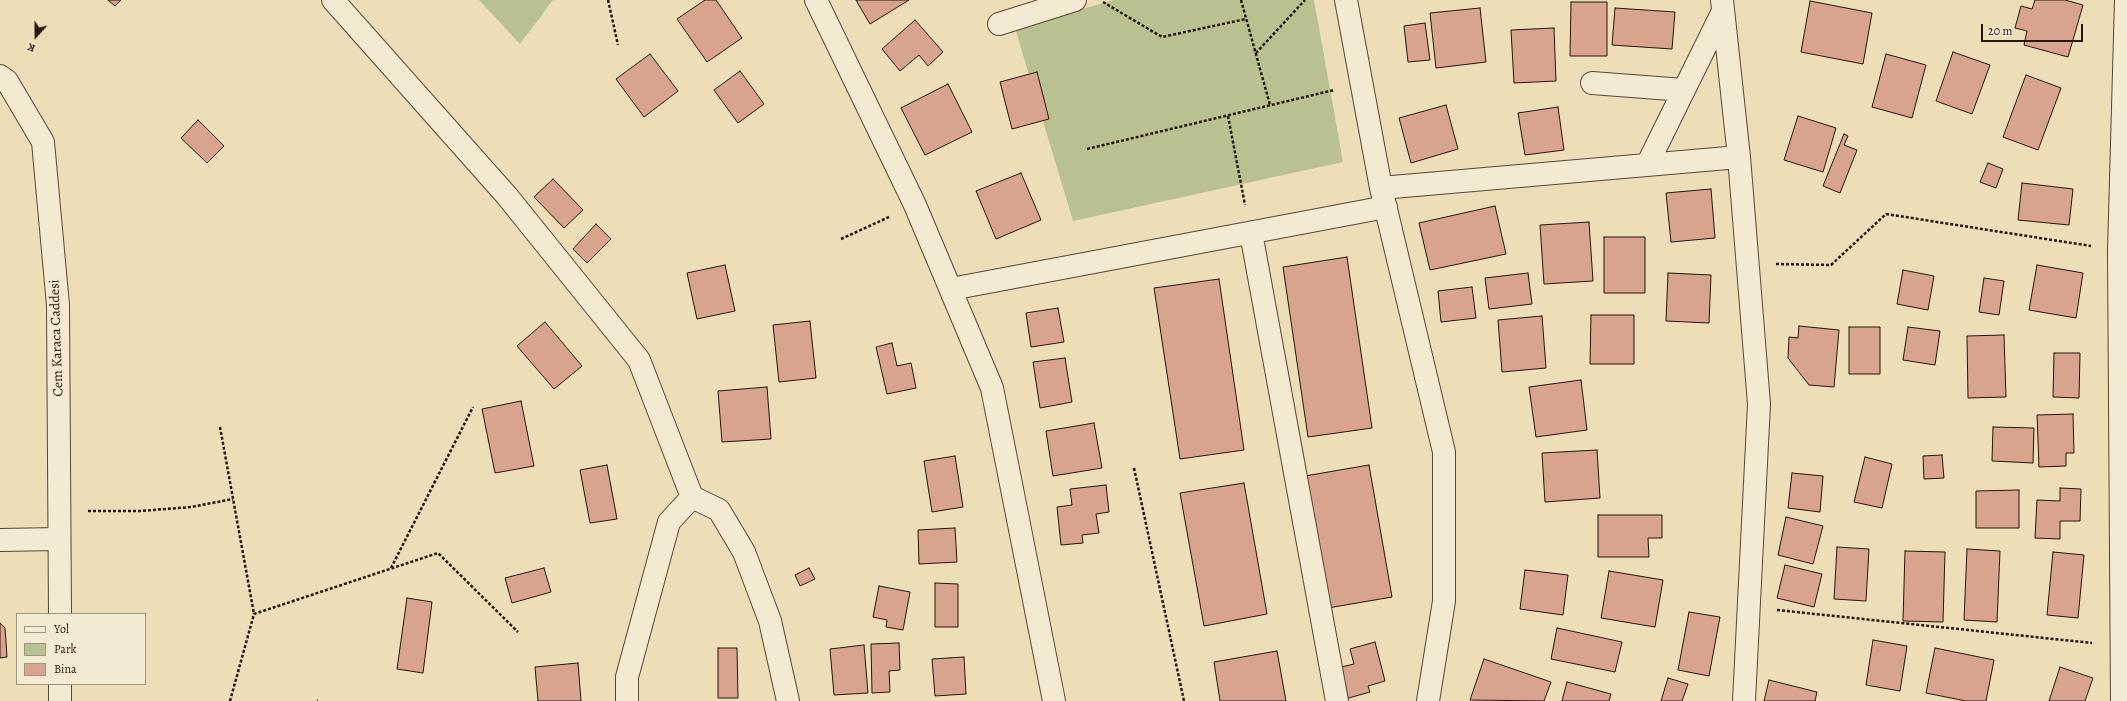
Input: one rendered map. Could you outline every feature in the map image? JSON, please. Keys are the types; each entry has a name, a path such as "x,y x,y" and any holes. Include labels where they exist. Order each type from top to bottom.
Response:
{"street":[{"path":"333,0 507,196 638,360 692,497 719,510 744,552 770,621 788,701"},
{"path":"816,0 915,205 992,388 1054,701"},
{"path":"999,24 1075,0"},
{"path":"1346,0 1384,198 1444,452 1444,601 1428,701"},
{"path":"2122,701 2119,251 2126,0"},
{"path":"1647,165 1684,90 1722,6"},
{"path":"1722,6 1740,157 1759,404 1744,701"},
{"name":"Cem Karaca Caddesi","path":"0,76 7,81 43,142 58,305 60,613"},
{"path":"1592,83 1684,90"},
{"path":"951,289 1251,233 1384,198 1647,165 1740,157"},
{"path":"1251,233 1337,701"},
{"path":"627,701 627,677 669,522 692,497"},
{"path":"0,540 59,539"},
{"path":"60,685 60,701"}],"path":[{"path":"608,0 618,45"},
{"path":"1100,0 1162,37 1246,19"},
{"path":"1241,0 1270,105"},
{"path":"1256,53 1305,0"},
{"path":"1087,148 1362,84"},
{"path":"1228,116 1251,233"},
{"path":"841,239 915,205"},
{"path":"1748,264 1831,265 1886,214 2119,251"},
{"path":"391,568 473,407"},
{"path":"220,427 254,614 230,701"},
{"path":"1134,468 1184,701"},
{"path":"59,511 140,511 192,507 233,499"},
{"path":"254,614 438,553 518,632"},
{"path":"1748,607 2122,647"}],"green space":[{"path":"479,0 553,0 520,44"},
{"path":"1114,0 1314,0 1343,162 1073,221 1015,28"}],"building":[{"path":"108,0 121,0 115,6"},
{"path":"705,0 716,0 742,38 707,62 677,19"},
{"path":"856,0 909,0 870,24"},
{"path":"2035,0 2065,0 2083,5 2068,57 2024,45 2027,31 2015,28 2021,6 2032,9"},
{"path":"1810,1 1872,13 1863,64 1801,52"},
{"path":"1571,2 1607,2 1607,56 1570,56"},
{"path":"1480,8 1486,62 1436,68 1430,13"},
{"path":"1615,8 1675,12 1672,49 1612,45"},
{"path":"915,20 943,52 928,66 919,55 900,71 882,49"},
{"path":"1425,23 1430,60 1408,62 1404,26"},
{"path":"1554,28 1556,81 1514,83 1511,30"},
{"path":"1953,52 1990,65 1972,114 1936,101"},
{"path":"650,54 678,91 644,117 616,79"},
{"path":"1886,54 1926,65 1912,118 1872,107"},
{"path":"740,71 764,104 738,123 714,90"},
{"path":"1037,72 1049,119 1012,129 1000,82"},
{"path":"2026,75 2061,88 2038,150 2003,137"},
{"path":"948,84 972,132 925,155 901,108"},
{"path":"1446,105 1458,149 1411,163 1399,118"},
{"path":"1558,107 1564,150 1525,155 1518,113"},
{"path":"1798,116 1836,128 1823,172 1784,160"},
{"path":"198,120 224,146 207,163 181,138"},
{"path":"1844,134 1848,136 1844,145 1857,150 1840,193 1823,186"},
{"path":"1988,163 2003,169 1996,188 1980,182"},
{"path":"1021,173 1041,220 996,239 976,191"},
{"path":"553,179 583,210 564,228 534,197"},
{"path":"2022,183 2073,189 2069,225 2018,220"},
{"path":"1711,189 1715,238 1671,242 1666,193"},
{"path":"1495,206 1506,254 1430,270 1419,223"},
{"path":"1589,222 1593,281 1544,284 1540,225"},
{"path":"596,224 611,239 587,263 573,249"},
{"path":"1604,237 1645,237 1645,293 1604,293"},
{"path":"1347,257 1372,428 1308,437 1283,267"},
{"path":"725,265 735,311 697,319 687,273"},
{"path":"2037,265 2083,273 2076,318 2029,310"},
{"path":"1903,270 1934,276 1928,310 1897,304"},
{"path":"1528,273 1532,304 1489,309 1485,278"},
{"path":"1668,273 1711,275 1709,323 1666,321"},
{"path":"1984,278 2004,281 1999,315 1979,312"},
{"path":"1219,279 1244,450 1180,459 1154,288"},
{"path":"1472,287 1476,318 1441,322 1438,291"},
{"path":"1058,308 1064,342 1031,347 1026,313"},
{"path":"1591,315 1634,315 1634,364 1590,364"},
{"path":"1542,316 1546,368 1502,372 1498,320"},
{"path":"810,321 816,378 779,382 773,325"},
{"path":"545,322 582,366 554,389 517,346"},
{"path":"1799,326 1839,330 1834,387 1809,385 1788,358 1789,337 1798,338"},
{"path":"1849,327 1880,327 1880,374 1849,374"},
{"path":"1908,327 1940,331 1935,365 1903,360"},
{"path":"2004,335 2006,397 1968,398 1967,336"},
{"path":"892,343 897,366 911,363 916,388 887,394 876,347"},
{"path":"2054,353 2080,353 2079,398 2053,397"},
{"path":"1065,358 1072,402 1040,408 1033,362"},
{"path":"1581,380 1587,430 1536,437 1529,387"},
{"path":"767,387 771,439 722,442 718,391"},
{"path":"521,401 534,466 495,473 482,409"},
{"path":"2073,414 2074,453 2066,453 2066,466 2039,467 2037,415"},
{"path":"1094,423 1102,468 1053,476 1046,431"},
{"path":"1993,427 2034,428 2033,463 1992,461"},
{"path":"1597,450 1600,498 1545,502 1542,453"},
{"path":"1942,455 1944,478 1924,479 1923,456"},
{"path":"955,456 963,507 932,512 924,461"},
{"path":"1865,457 1892,464 1882,508 1854,502"},
{"path":"607,465 617,519 590,523 580,470"},
{"path":"1369,465 1392,597 1328,608 1305,476"},
{"path":"1792,473 1823,476 1820,512 1788,508"},
{"path":"1244,483 1267,614 1204,626 1180,493"},
{"path":"1106,485 1109,512 1096,514 1099,533 1082,535 1083,543 1061,545 1057,507 1072,505 1070,489"},
{"path":"2060,488 2081,489 2080,521 2060,521 2060,539 2035,538 2037,500 2060,501"},
{"path":"2019,490 2019,528 1976,528 1976,491"},
{"path":"1598,515 1662,515 1662,538 1648,538 1649,557 1598,557"},
{"path":"1786,517 1823,526 1813,564 1778,555"},
{"path":"955,528 957,562 919,564 918,530"},
{"path":"1837,547 1869,549 1866,601 1834,599"},
{"path":"1967,549 2000,551 1997,622 1964,620"},
{"path":"1905,551 1945,552 1943,622 1903,621"},
{"path":"2053,552 2084,555 2078,618 2047,615"},
{"path":"1785,565 1822,574 1814,607 1777,598"},
{"path":"544,568 551,592 512,603 505,578"},
{"path":"809,568 815,579 800,586 795,575"},
{"path":"1525,570 1568,575 1563,615 1520,609"},
{"path":"1609,571 1663,580 1655,627 1601,618"},
{"path":"935,583 958,584 958,627 935,627"},
{"path":"879,586 910,592 903,630 886,627 887,620 873,617"},
{"path":"407,598 432,602 423,673 397,669"},
{"path":"1689,612 1720,617 1709,676 1678,670"},
{"path":"0,623 5,628 7,657 0,658"},
{"path":"1557,628 1622,642 1615,672 1551,659"},
{"path":"1873,640 1907,646 1900,691 1866,685"},
{"path":"1375,642 1385,681 1368,686 1370,692 1345,699 1337,668 1354,664 1350,649"},
{"path":"899,643 900,670 889,671 890,692 872,693 871,644"},
{"path":"864,645 868,693 834,695 830,649"},
{"path":"718,648 737,648 738,698 718,698"},
{"path":"1935,648 1994,660 1986,701 1966,701 1926,693"},
{"path":"1277,651 1286,701 1220,701 1214,662"},
{"path":"964,657 966,694 935,696 932,659"},
{"path":"1484,659 1551,682 1544,701 1470,700"},
{"path":"578,663 581,701 538,701 535,667"},
{"path":"2060,667 2093,678 2085,701 2049,701"},
{"path":"1668,678 1688,684 1682,701 1661,701"},
{"path":"1769,680 1817,692 1815,701 1764,701"},
{"path":"1567,682 1611,694 1609,701 1562,701"}]}
